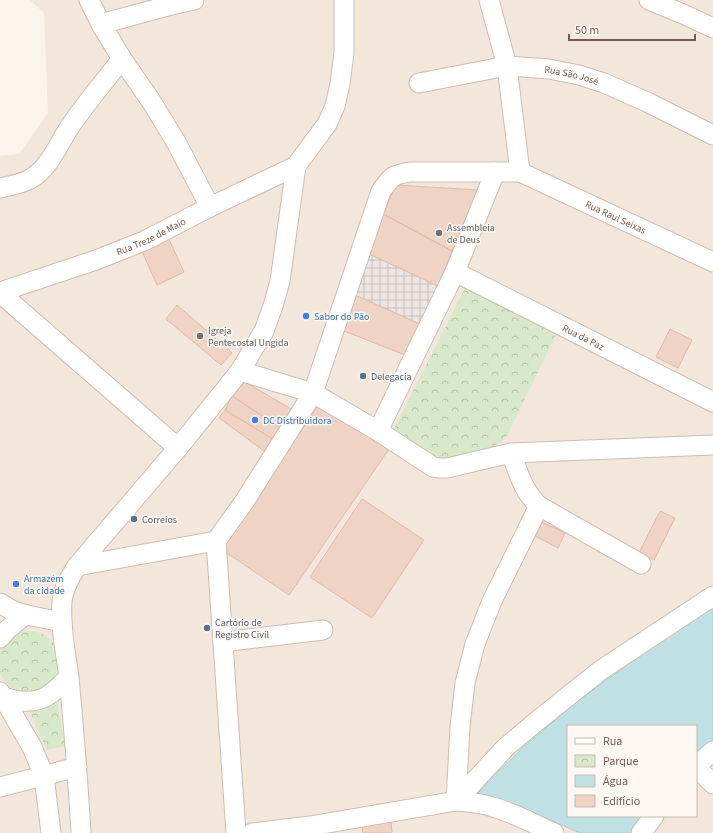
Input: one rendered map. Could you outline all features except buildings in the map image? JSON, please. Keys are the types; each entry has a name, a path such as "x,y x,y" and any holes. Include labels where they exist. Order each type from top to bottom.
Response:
{"street":[{"path":"88,0 122,59 151,101 176,142 210,207"},
{"path":"101,24 194,0"},
{"path":"81,833 69,677 61,622 62,601 65,587 77,566 178,448 240,372 264,331 280,281 296,166 326,124 335,106 340,84 344,53 344,0"},
{"path":"236,833 216,541 244,502 313,393 381,191 389,179 397,175 410,172 520,172 507,66 489,0"},
{"path":"649,0 713,28"},
{"path":"0,188 30,179 44,168 89,100 122,59"},
{"name":"Rua São José","path":"419,83 507,66 549,69 579,75 604,83 647,102 713,135"},
{"name":"Rua Treze de Maio","path":"0,293 96,260 137,244 296,166"},
{"path":"378,431 455,272 495,172"},
{"name":"Rua Raul Seixas","path":"520,172 713,262"},
{"name":"Rua da Paz","path":"455,272 713,402"},
{"path":"0,293 178,448"},
{"path":"240,372 313,393 378,431 427,463 440,468 457,466 511,453 713,445"},
{"path":"511,453 524,486 539,506 641,564"},
{"path":"456,801 460,727 465,683 475,644 492,601 539,506"},
{"path":"77,566 216,541"},
{"path":"456,801 506,747 583,684 601,670 713,596"},
{"path":"0,602 12,610 25,615 48,618 61,622"},
{"path":"0,638 8,628 25,615"},
{"path":"223,642 323,630"},
{"path":"2,695 22,702 40,700 57,689 69,677"},
{"path":"2,695 32,747 44,776 51,833"},
{"path":"697,765 713,751"},
{"path":"0,787 77,767"},
{"path":"697,767 713,784"},
{"path":"252,833 310,826 456,801 493,807 554,833"},
{"path":"641,833 653,817"}],"shaded area":[{"path":"30,0 713,0 713,833 0,833 0,156 19,154 48,113 44,13"},
{"path":"369,254 438,286 420,324 355,295"}],"green space":[{"path":"465,288 556,335 505,439 492,447 440,462 393,431"},
{"path":"23,631 35,631 46,636 55,645 60,656 60,668 55,679 46,688 35,693 23,693 12,688 3,679 -1,671 -1,653 3,645 12,636"},
{"path":"56,696 65,746 47,750 28,708"}],"water":[{"path":"713,606 713,742 697,753 697,725 567,725 567,817 643,817 631,833 580,833 533,812 477,794 518,752 576,702"}],"place":[{"name":"Assembleia de Deus","path":"439,233"},
{"name":"Sabor do Pão","path":"306,316"},
{"name":"Igreja Pentecostal Ungida","path":"200,336"},
{"name":"Delegacia","path":"363,376"},
{"name":"DC Distribuidora","path":"255,420"},
{"name":"Correios","path":"134,519"},
{"name":"Armazém da cidade","path":"16,584"},
{"name":"Cartório de Registro Civil","path":"207,628"}]}
